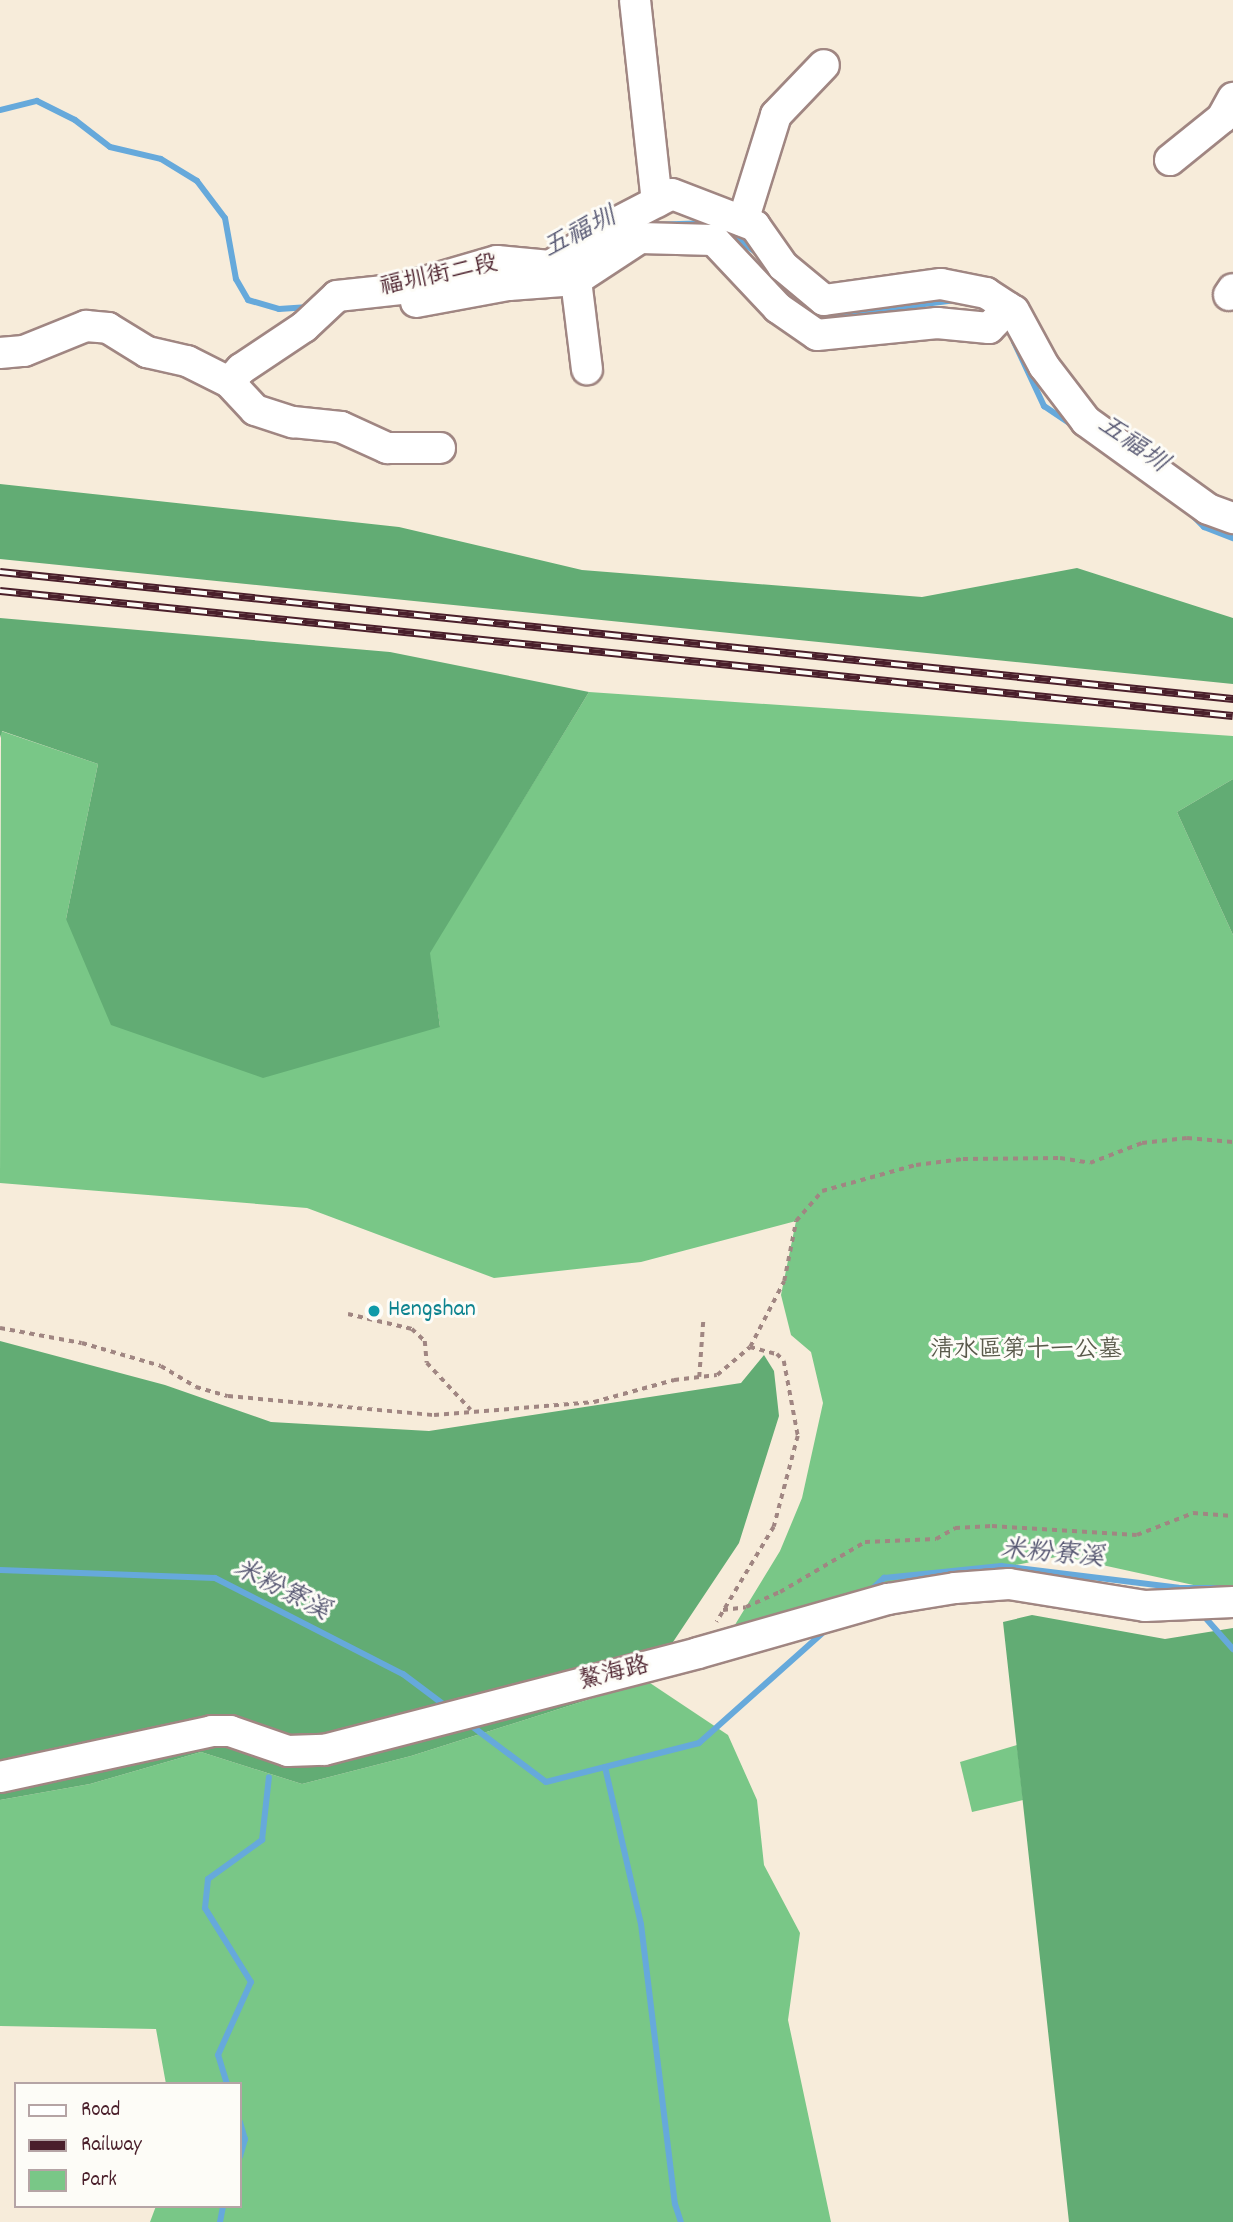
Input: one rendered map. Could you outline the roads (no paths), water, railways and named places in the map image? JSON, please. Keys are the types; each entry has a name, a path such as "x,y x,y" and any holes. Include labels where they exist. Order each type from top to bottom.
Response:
{"lane":[{"path":"635,0 657,202"},
{"path":"743,221 776,115 824,65"},
{"path":"1170,160 1229,116"},
{"name":"福圳街二段","path":"229,383 241,369 309,321 337,296 401,289 497,261 550,266 673,194 755,226 783,266 824,300 941,284 986,293 1008,308 1044,366 1086,421 1208,509 1233,519"},
{"path":"309,321 509,285 576,280 640,238 714,240 778,308 817,335 937,323 989,328 1008,308"},
{"path":"576,280 587,369"},
{"path":"0,353 24,351 86,327 108,328 148,352 187,361 229,383 255,410 341,427 387,448 440,448"},
{"name":"鰲海路","path":"0,1777 212,1731 230,1731 288,1751 324,1750 698,1653 888,1598 955,1588 1009,1584 1145,1606 1233,1602"}],"waterway":[{"name":"五福圳","path":"0,110 37,101 75,120 110,147 161,159 197,181 225,218 236,279 248,300 279,309 309,307"},
{"name":"五福圳","path":"648,225 711,223"},
{"name":"五福圳","path":"720,227 757,253"},
{"name":"五福圳","path":"825,312 837,315 956,300"},
{"name":"五福圳","path":"1014,342 1044,406 1072,425"},
{"name":"五福圳","path":"1190,513 1204,527 1233,538"},
{"name":"米粉寮溪","path":"871,1590 884,1578 1001,1566 1179,1588 1221,1588"},
{"name":"米粉寮溪","path":"0,1570 215,1578 403,1674 443,1704"},
{"path":"1202,1614 1233,1649"},
{"name":"米粉寮溪","path":"473,1727 546,1782 699,1743 827,1629"},
{"path":"605,1767 641,1924 675,2204 681,2222"},
{"path":"226,2082 218,2055 251,1982 205,1908 208,1879 262,1840 269,1777"},
{"path":"242,2129 245,2139 242,2149"},
{"path":"220,2222 223,2208"}],"railway":[{"path":"0,572 1233,699"},
{"path":"0,591 1233,716"}],"place":[{"name":"Hengshan","path":"374,1311"}],"park label":[{"name":"清水區第十一公墓","path":"1026,1352"}]}
